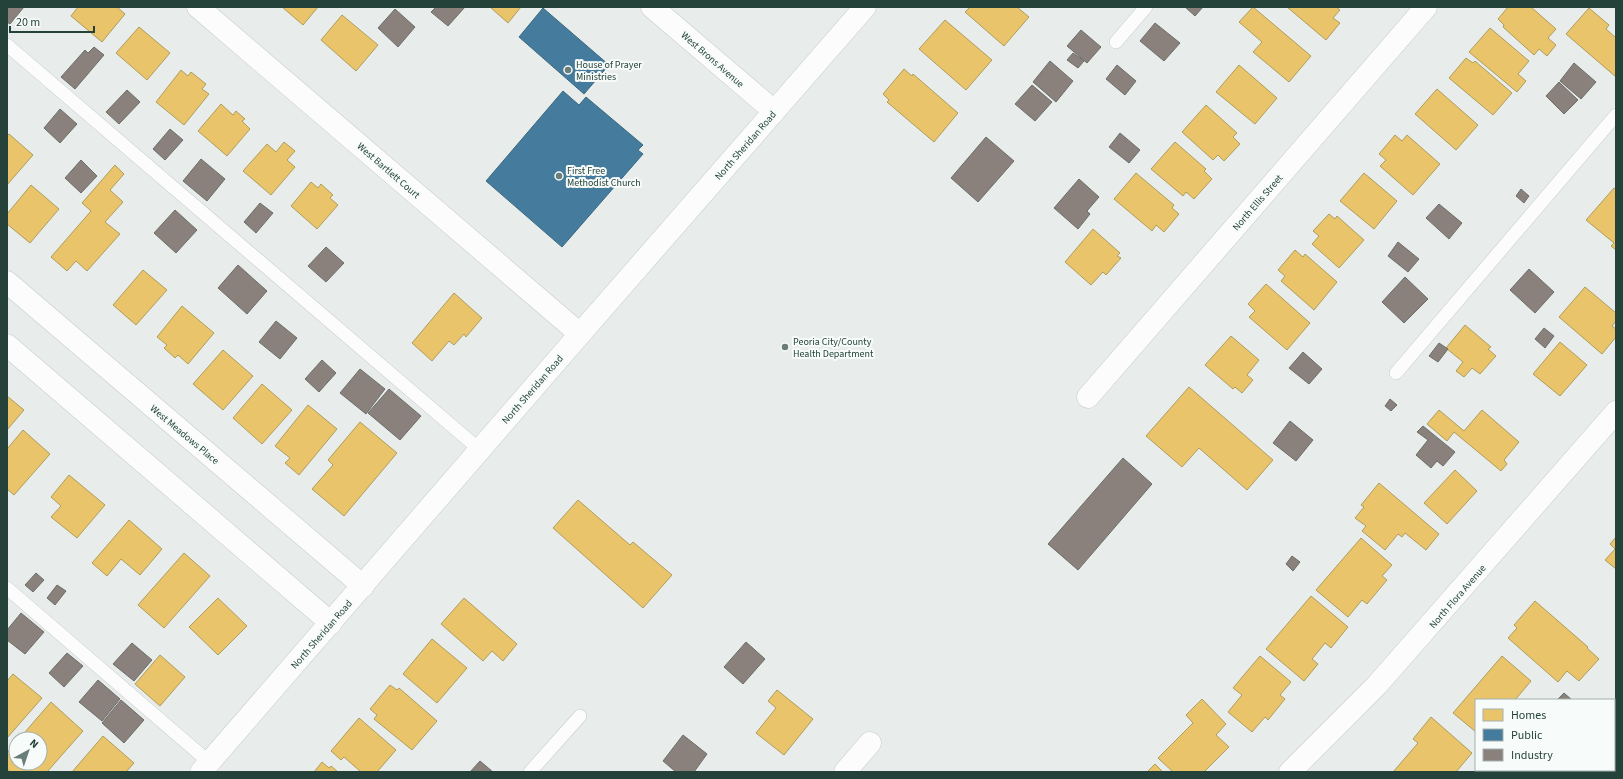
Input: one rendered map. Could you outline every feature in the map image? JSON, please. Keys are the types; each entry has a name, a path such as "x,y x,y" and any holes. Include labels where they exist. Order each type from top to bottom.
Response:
{"street":[{"name":"West Bartlett Court","path":"198,7 580,334"},
{"name":"West Brons Avenue","path":"652,7 774,111"},
{"name":"North Sheridan Road","path":"205,767 865,7"},
{"name":"North Ellis Street","path":"1088,397 1426,7"},
{"name":"West Meadows Place","path":"7,282 363,586"},
{"path":"7,345 331,623"},
{"name":"North Flora Avenue","path":"1290,772 1382,680 1616,412"},
{"path":"845,772 870,743"}],"lane":[{"path":"1116,42 1146,7"},
{"path":"7,44 480,450"},
{"path":"1396,373 1616,115"},
{"path":"7,588 205,767"},
{"path":"530,772 580,716"}],"building: Homes":[{"path":"78,7 117,7 125,14 102,42 71,16"},
{"path":"282,7 318,7 303,25"},
{"path":"490,7 521,7 508,23"},
{"path":"970,7 1017,7 1029,17 1004,46 965,12"},
{"path":"1253,7 1311,56 1289,82 1253,52 1262,42 1239,22"},
{"path":"1287,7 1336,7 1340,10 1333,18 1340,23 1326,40"},
{"path":"1508,7 1531,7 1556,29 1548,38 1556,45 1547,56 1539,49 1534,55 1503,27 1504,25 1498,19"},
{"path":"1589,8 1609,25 1606,29 1616,38 1616,77 1566,34"},
{"path":"342,15 378,45 356,71 321,40"},
{"path":"945,20 992,60 966,90 919,49"},
{"path":"139,27 170,53 147,80 116,53"},
{"path":"1490,28 1529,61 1518,74 1526,81 1517,92 1469,52"},
{"path":"1466,58 1473,63 1475,61 1512,93 1493,115 1449,78"},
{"path":"1239,65 1277,98 1255,124 1216,92"},
{"path":"904,69 912,76 913,74 958,113 934,142 887,102 889,100 883,94"},
{"path":"181,70 188,76 191,72 206,84 202,89 209,94 184,125 156,102"},
{"path":"1437,89 1478,125 1456,150 1415,114"},
{"path":"221,104 233,115 236,111 245,119 242,121 250,129 227,156 198,131"},
{"path":"1206,105 1237,133 1233,137 1240,144 1224,161 1218,155 1213,160 1182,132"},
{"path":"9,134 33,155 7,185 7,136"},
{"path":"1395,135 1402,141 1407,135 1440,164 1413,195 1380,166 1386,160 1379,154"},
{"path":"284,142 295,151 287,160 295,167 271,195 243,171 267,144 276,152"},
{"path":"1175,142 1206,169 1204,171 1212,179 1194,199 1186,192 1183,196 1151,169"},
{"path":"115,165 124,174 110,190 123,202 105,222 120,234 87,271 76,261 67,271 51,257 91,211 82,203"},
{"path":"1136,173 1174,205 1172,208 1179,214 1164,232 1156,225 1152,231 1114,199"},
{"path":"1364,173 1397,201 1374,229 1340,201"},
{"path":"311,182 318,188 321,184 333,195 330,198 338,205 317,229 291,206"},
{"path":"31,185 59,209 30,243 7,224 7,214"},
{"path":"1614,188 1616,189 1616,250 1611,246 1614,243 1586,220"},
{"path":"1329,214 1335,219 1337,216 1364,240 1339,268 1312,244 1319,236 1313,231"},
{"path":"1093,229 1120,253 1117,256 1121,258 1106,275 1103,272 1091,285 1065,262"},
{"path":"1295,250 1303,257 1305,254 1337,282 1314,310 1281,281 1285,276 1278,270"},
{"path":"143,270 167,290 136,325 113,305"},
{"path":"1266,284 1310,323 1287,350 1249,317 1255,311 1248,304"},
{"path":"1585,287 1616,313 1616,321 1612,326 1616,329 1616,337 1602,354 1559,317"},
{"path":"454,293 482,318 466,337 464,334 454,345 449,341 432,361 412,343"},
{"path":"182,306 214,333 188,364 178,355 175,358 164,348 167,345 157,337"},
{"path":"1465,325 1491,347 1488,349 1496,356 1480,374 1472,368 1464,377 1456,371 1463,362 1446,348"},
{"path":"1231,336 1259,360 1247,375 1253,380 1242,393 1235,387 1233,389 1205,365"},
{"path":"1560,342 1587,365 1560,396 1533,374"},
{"path":"223,350 253,376 223,410 193,384"},
{"path":"262,384 292,410 262,444 233,418"},
{"path":"1189,387 1273,460 1247,490 1199,448 1182,467 1146,436"},
{"path":"7,396 24,410 7,430"},
{"path":"308,405 337,429 299,475 285,463 290,458 275,446"},
{"path":"1439,410 1464,431 1482,410 1519,442 1504,460 1507,464 1501,471 1454,432 1447,441 1427,424"},
{"path":"360,422 397,453 344,516 312,489 333,465 328,460"},
{"path":"23,430 50,454 14,495 7,489 7,449"},
{"path":"1455,470 1477,491 1447,524 1424,503"},
{"path":"69,475 105,505 77,538 51,517 61,506 51,497"},
{"path":"1379,483 1439,534 1426,550 1405,533 1402,537 1398,534 1385,550 1362,531 1366,526 1355,518 1364,507 1361,505"},
{"path":"578,500 630,545 633,542 672,575 643,608 553,528"},
{"path":"129,520 162,549 140,575 121,559 107,576 92,563"},
{"path":"1616,537 1616,569 1605,560 1615,549 1610,544"},
{"path":"1361,538 1392,565 1382,576 1387,580 1367,604 1362,600 1348,617 1316,590"},
{"path":"184,553 210,576 164,628 138,605"},
{"path":"1311,596 1348,627 1331,648 1325,643 1312,659 1318,664 1304,681 1266,649"},
{"path":"218,598 247,626 218,655 189,627"},
{"path":"464,598 517,644 503,661 492,651 483,661 441,624"},
{"path":"1535,601 1588,647 1587,648 1599,659 1579,681 1567,671 1558,682 1508,638 1517,628 1514,625"},
{"path":"432,639 467,668 437,703 403,674"},
{"path":"160,655 185,677 160,706 135,684"},
{"path":"1260,656 1291,682 1280,695 1285,699 1268,720 1265,717 1252,732 1228,712 1242,695 1233,688"},
{"path":"1502,656 1531,681 1516,699 1475,699 1475,731 1453,713"},
{"path":"13,674 42,698 13,731 8,731 7,738 7,681"},
{"path":"390,685 397,690 399,688 437,721 412,750 374,719 377,715 370,709"},
{"path":"777,690 813,719 784,755 756,733 776,708 768,701"},
{"path":"1202,699 1226,724 1216,735 1229,747 1204,772 1173,772 1158,758 1193,723 1186,715"},
{"path":"51,702 83,731 48,771 48,731 26,731"},
{"path":"1431,717 1472,753 1456,772 1393,772 1418,743 1413,739"},
{"path":"359,718 396,750 377,772 361,772 344,757 341,760 331,751"},
{"path":"103,736 134,763 126,772 72,772"},
{"path":"8,752 8,770 7,769"},
{"path":"322,762 329,768 331,766 338,772 314,772"},
{"path":"1155,764 1163,772 1147,772"},
{"path":"10,771 48,771 47,772"}],"building: Public":[{"path":"543,8 609,65 584,94 519,37"},
{"path":"563,91 579,105 586,97 643,145 638,150 643,154 562,247 486,181"}],"building: Industry":[{"path":"7,7 24,7 10,24 7,22"},
{"path":"436,7 465,7 448,26 431,12"},
{"path":"1185,7 1203,7 1195,16"},
{"path":"395,9 415,27 398,47 378,28"},
{"path":"1155,23 1180,43 1164,61 1140,41"},
{"path":"1081,30 1101,47 1087,63 1067,46"},
{"path":"94,47 104,55 75,89 61,77 85,50 88,53"},
{"path":"1073,53 1084,61 1078,68 1067,60"},
{"path":"1050,61 1073,81 1056,102 1033,82"},
{"path":"1574,63 1596,82 1581,99 1560,81"},
{"path":"1117,65 1136,81 1125,95 1106,79"},
{"path":"1559,82 1578,100 1564,114 1546,96"},
{"path":"1032,85 1052,102 1035,121 1015,104"},
{"path":"127,90 140,102 119,124 106,112"},
{"path":"60,109 77,124 60,143 44,128"},
{"path":"170,129 183,140 165,160 153,149"},
{"path":"1120,133 1140,150 1129,163 1109,147"},
{"path":"986,137 1014,161 978,202 951,178"},
{"path":"201,159 225,179 207,201 183,181"},
{"path":"81,160 97,176 81,193 65,178"},
{"path":"1079,179 1099,197 1087,211 1090,214 1078,229 1054,208"},
{"path":"1521,189 1529,196 1524,203 1516,196"},
{"path":"260,203 273,213 256,233 244,222"},
{"path":"1439,204 1462,223 1449,239 1426,218"},
{"path":"175,210 197,230 176,253 154,233"},
{"path":"1398,242 1419,259 1408,272 1388,256"},
{"path":"326,247 344,263 326,282 308,266"},
{"path":"238,265 267,291 247,314 218,288"},
{"path":"1529,269 1554,292 1535,313 1510,290"},
{"path":"1405,277 1428,299 1404,323 1382,302"},
{"path":"276,321 297,338 280,359 259,342"},
{"path":"1544,328 1554,336 1545,348 1535,339"},
{"path":"1439,343 1448,349 1438,362 1429,356"},
{"path":"1303,352 1322,369 1309,384 1289,368"},
{"path":"322,360 336,373 319,392 305,379"},
{"path":"360,369 385,389 366,414 340,393"},
{"path":"389,389 421,416 400,440 368,413"},
{"path":"1390,399 1397,405 1391,411 1385,406"},
{"path":"1290,421 1313,440 1296,461 1273,443"},
{"path":"1423,426 1455,452 1443,466 1437,461 1431,468 1416,455 1428,440 1417,432"},
{"path":"1123,458 1152,484 1078,570 1048,544"},
{"path":"1292,556 1300,562 1293,571 1286,564"},
{"path":"36,573 44,580 33,592 25,585"},
{"path":"57,585 66,591 55,605 47,598"},
{"path":"21,613 44,632 25,654 7,640 7,630"},
{"path":"746,642 765,659 743,684 724,667"},
{"path":"132,643 152,660 134,681 113,664"},
{"path":"67,653 83,666 64,687 49,673"},
{"path":"98,680 120,699 102,721 79,702"},
{"path":"1564,693 1571,699 1558,699"},
{"path":"121,700 144,720 124,743 102,723"},
{"path":"683,735 707,754 694,772 676,772 663,761"},
{"path":"480,761 493,772 470,772"}],"place":[{"name":"House of Prayer Ministries","path":"568,70"},
{"name":"First Free Methodist Church","path":"559,176"},
{"name":"Peoria City/County Health Department","path":"785,347"}]}
